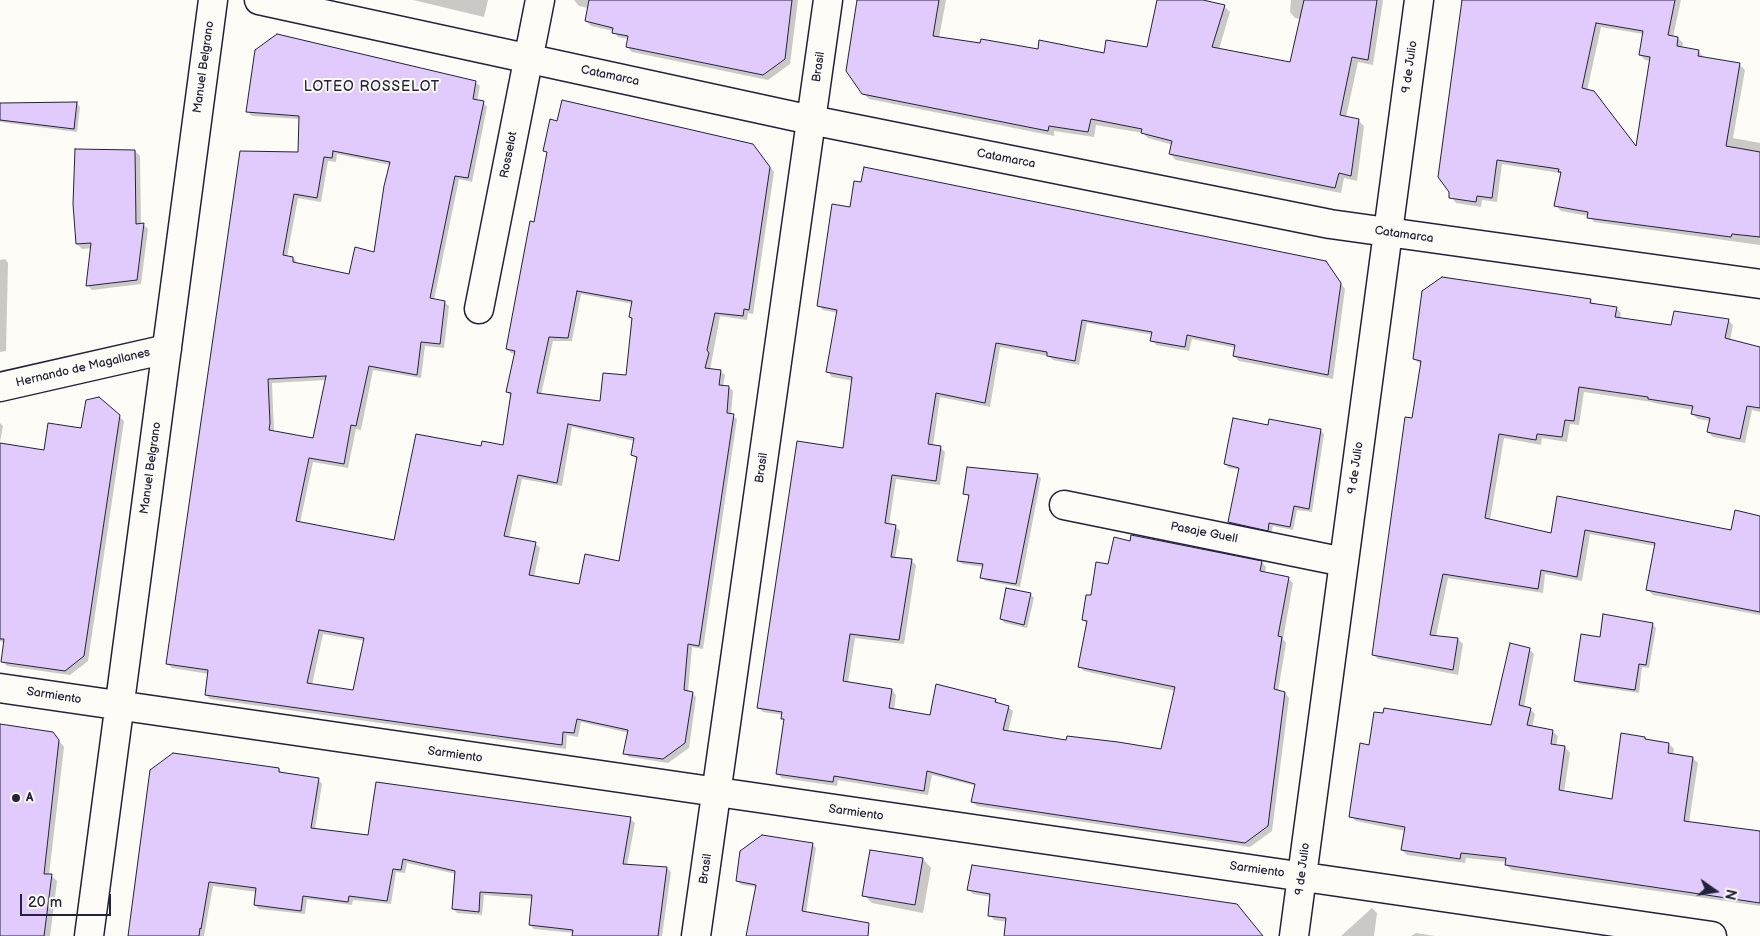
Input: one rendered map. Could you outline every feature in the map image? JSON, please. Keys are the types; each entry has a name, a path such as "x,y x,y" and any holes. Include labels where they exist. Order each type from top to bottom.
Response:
{"street":[{"name":"Manuel Belgrano","path":"89,936 213,0"},
{"name":"Catamarca","path":"259,0 811,120 1330,224 1760,284"},
{"name":"Rosselot","path":"479,309 540,0"},
{"name":"Brasil","path":"696,936 828,0"},
{"name":"9 de Julio","path":"1294,936 1419,0"},
{"name":"Hernando de Magallanes","path":"0,387 167,349"},
{"name":"Pasaje Guell","path":"1064,505 1344,562"},
{"name":"Sarmiento","path":"0,688 1712,936"}],"building":[{"path":"589,0 792,0 785,59 763,75 626,47 628,36 612,33 613,28 585,21"},
{"path":"857,0 939,0 933,36 980,43 981,39 1038,49 1039,40 1104,53 1106,40 1147,47 1157,0 1203,0 1225,5 1212,47 1290,62 1304,0 1377,0 1368,60 1352,57 1340,115 1359,119 1351,176 1339,173 1335,188 1169,154 1172,141 1141,133 1142,129 1091,119 1088,132 1049,126 1048,131 862,94 846,71"},
{"path":"1462,0 1675,0 1668,35 1678,37 1677,46 1699,50 1698,56 1740,63 1726,146 1760,152 1760,237 1732,234 1731,237 1587,218 1588,212 1554,206 1561,172 1558,172 1559,169 1497,160 1492,198 1477,196 1476,202 1449,198 1449,192 1438,177","holes":["1596,23 1643,31 1639,55 1650,57 1636,146 1594,91 1582,88"]},
{"path":"277,34 476,81 473,99 484,101 468,178 455,176 430,298 445,301 440,344 421,342 417,375 369,366 356,426 351,425 344,464 309,458 296,521 394,540 416,434 481,446 482,441 503,445 511,393 506,392 515,351 506,349 530,221 534,222 547,152 543,151 550,119 557,121 562,100 753,144 770,167 749,310 744,309 743,316 715,313 707,350 709,353 705,368 721,370 719,385 729,386 727,413 734,414 699,646 688,644 684,690 693,692 685,743 663,759 623,754 628,730 577,719 574,733 563,732 562,745 205,695 208,670 166,664 240,151 298,152 299,116 246,112 255,50","holes":["333,151 390,162 384,186 374,252 355,247 349,274 293,262 293,257 283,255 294,194 317,198 324,157 332,158","577,291 632,301 629,317 632,318 626,375 603,373 600,401 537,393 549,337 568,338","326,376 313,438 269,430 268,379","568,424 634,438 631,455 637,457 619,561 585,554 579,584 529,575 536,542 504,536 518,475 557,483","319,630 364,638 353,690 307,683"]},
{"path":"77,102 74,129 0,120 0,103"},
{"path":"75,149 135,150 136,224 144,223 137,280 86,286 91,243 76,244 73,204"},
{"path":"864,167 1326,261 1341,283 1328,375 1233,356 1235,345 1187,335 1185,347 1150,341 1152,332 1082,320 1075,361 1047,356 1047,352 996,343 985,403 936,393 928,444 941,446 936,481 892,475 885,523 896,525 891,557 912,559 899,640 850,634 843,681 892,689 889,708 930,715 936,684 996,699 995,702 1009,706 1003,730 1066,740 1067,736 1161,749 1175,687 1078,667 1087,621 1082,620 1086,595 1091,595 1096,562 1108,564 1114,537 1130,541 1131,535 1262,561 1260,571 1289,577 1278,636 1282,637 1274,689 1285,692 1268,826 1245,843 971,802 975,784 927,771 924,791 834,776 833,782 776,774 784,719 781,719 782,712 757,708 797,441 843,448 852,377 826,372 837,310 817,306 832,204 850,207 854,181 861,182"},
{"path":"1442,277 1591,299 1590,303 1617,307 1615,317 1671,325 1674,311 1729,319 1725,338 1760,347 1760,408 1747,406 1740,439 1707,432 1710,418 1691,414 1693,406 1579,387 1574,421 1565,420 1562,437 1537,434 1536,440 1499,434 1485,518 1551,533 1557,496 1731,530 1735,510 1760,516 1760,612 1646,590 1655,543 1585,530 1577,577 1541,570 1538,589 1443,574 1430,635 1458,638 1453,670 1372,655 1405,417 1412,418 1421,361 1413,359 1422,291"},
{"path":"99,397 120,415 84,656 65,671 1,662 4,639 0,639 0,443 44,450 48,423 81,428 86,400"},
{"path":"1233,418 1268,425 1269,419 1321,429 1309,509 1294,506 1290,527 1269,523 1268,531 1228,522 1239,468 1224,464"},
{"path":"967,467 1038,474 1016,584 980,578 983,564 957,561 969,495 963,494"},
{"path":"1006,588 1031,593 1024,625 1000,619"},
{"path":"1603,614 1653,623 1646,665 1639,664 1635,690 1574,681 1581,634 1600,637"},
{"path":"1510,643 1530,648 1519,705 1531,708 1527,725 1553,730 1551,744 1565,746 1559,790 1612,799 1621,733 1669,743 1668,753 1693,757 1684,821 1760,831 1760,903 1505,865 1506,858 1461,853 1460,859 1401,850 1405,827 1349,817 1360,743 1369,745 1374,712 1383,713 1384,708 1491,725"},
{"path":"0,724 53,732 59,740 44,874 52,874 44,936 0,936"},
{"path":"173,753 279,768 279,772 319,778 311,828 368,835 376,782 631,817 623,864 667,867 658,936 572,936 573,930 529,925 532,895 480,892 479,912 452,909 455,871 403,859 401,870 393,869 387,901 349,896 348,902 303,896 301,911 254,905 256,888 209,882 199,936 128,936 150,770"},
{"path":"762,835 813,843 802,911 869,923 868,936 746,936 756,885 736,881 740,851"},
{"path":"870,850 923,858 915,905 862,896"},
{"path":"972,865 1237,904 1263,936 1004,936 1006,918 988,916 990,894 967,890"}],"place":[{"name":"A","path":"16,798"}],"district":[{"name":"LOTEO ROSSELOT","path":"372,87"}]}
